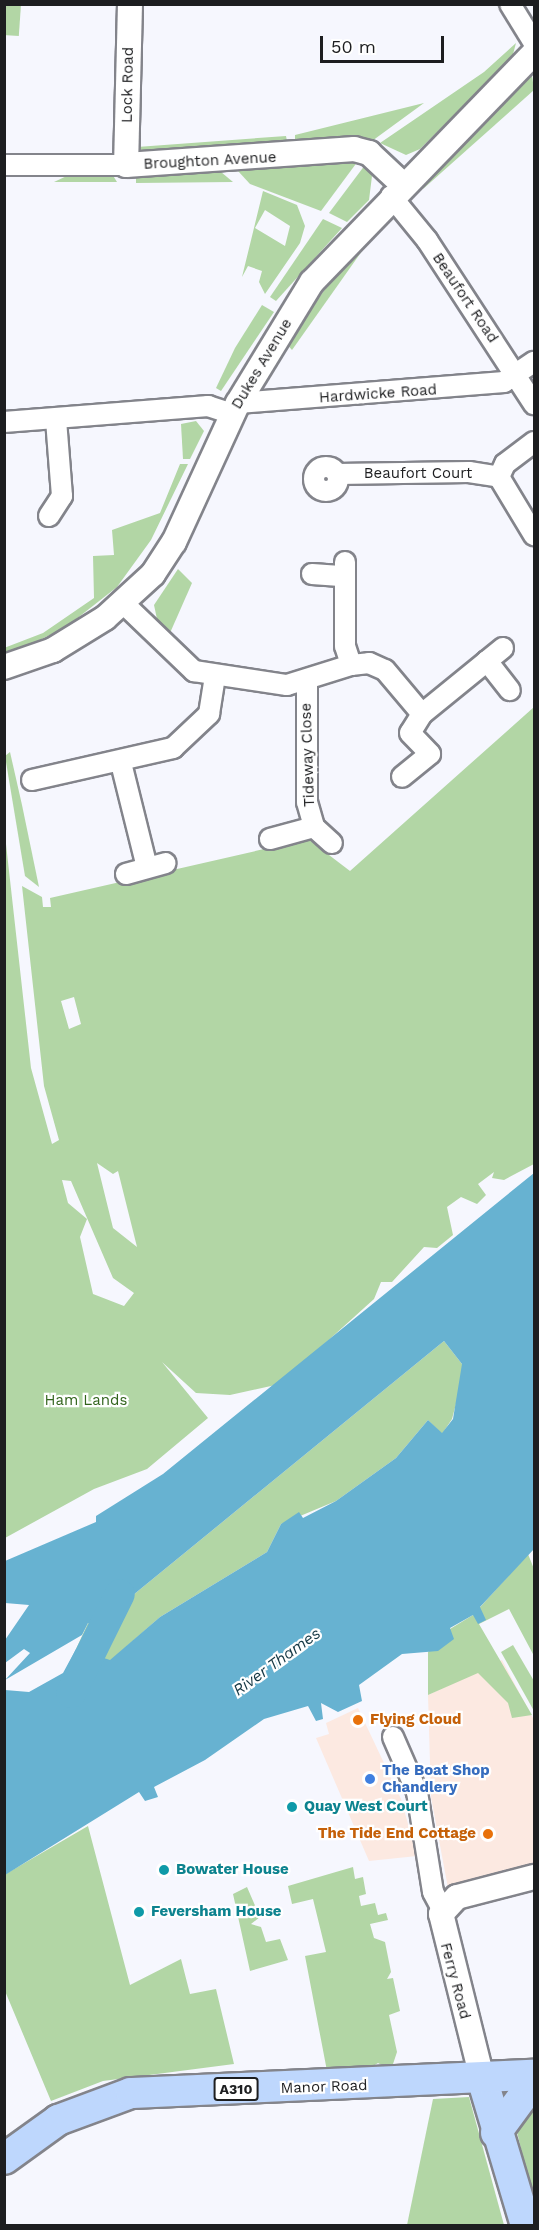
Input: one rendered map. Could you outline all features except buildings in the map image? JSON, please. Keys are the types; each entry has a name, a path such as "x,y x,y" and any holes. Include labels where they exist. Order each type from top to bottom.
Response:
{"main road":[{"name":"A310","path":"482,2078 534,2075"},
{"name":"Ferry Road","path":"482,2078 496,2133 528,2220"},
{"name":"Manor Road","path":"4,2159 58,2120 131,2093 482,2078"},
{"path":"496,2133 534,2081"}],"street":[{"name":"Lock Road","path":"126,165 130,4"},
{"path":"510,4 534,43"},
{"name":"Dukes Avenue","path":"4,667 60,647 122,602 153,574 174,542 235,408 312,282 397,190 534,53"},
{"name":"Broughton Avenue","path":"4,165 126,165 354,149 369,153 397,190"},
{"name":"Beaufort Road","path":"397,190 534,404"},
{"name":"Hardwicke Road","path":"4,422 208,406 235,408 442,390 504,382 534,362"},
{"path":"49,516 62,496 56,419"},
{"path":"534,442 505,464 499,477 534,535"},
{"name":"Beaufort Court","path":"338,474 469,472 499,477"},
{"path":"312,574 344,569 345,646 351,665"},
{"path":"122,602 184,665 214,676 307,683 351,665 369,663 385,670 422,714"},
{"path":"402,777 430,754 410,733 422,714 503,648"},
{"path":"487,661 510,690"},
{"path":"32,780 121,763 185,740 209,714 214,676"},
{"name":"Tideway Close","path":"307,683 306,802 314,827 332,843"},
{"path":"121,763 147,867"},
{"name":"Tideway Close","path":"270,839 314,827"},
{"path":"126,874 166,863"},
{"name":"Ferry Road","path":"393,1737 417,1792 433,1892 442,1910 441,1930 482,2078"},
{"path":"442,1910 457,1897 534,1877"}],"shaded area":[{"path":"502,1660 534,1720 534,1867 448,1888 431,1797 428,1695"},
{"path":"358,1708 401,1799 417,1856 369,1861 316,1738 329,1734 326,1723"}],"green space":[{"path":"5,4 21,5 19,36 4,35"},
{"path":"516,43 512,58 420,149 406,155 380,143 484,72"},
{"path":"532,75 534,90 423,189 428,178"},
{"path":"424,103 372,141 352,138 302,146 301,140 295,141 295,135"},
{"path":"286,136 287,141 270,144 146,154 137,147"},
{"path":"345,159 358,161 321,211 250,184 238,171"},
{"path":"365,165 372,176 369,200 347,222 329,213"},
{"path":"221,172 233,182 136,183 136,175"},
{"path":"71,174 112,174 117,182 54,182"},
{"path":"263,191 297,205 305,226 300,243 265,294 259,282 262,271 248,266 242,277","holes":["265,210 290,226 285,246 255,228"]},
{"path":"323,219 342,228 276,301 270,297"},
{"path":"358,246 362,251 292,350 285,342"},
{"path":"262,305 274,312 221,391 216,388 235,348"},
{"path":"196,421 204,431 190,459 183,459 181,424"},
{"path":"180,464 188,464 151,540 117,587 66,627 5,657 4,648 43,633 94,598 93,556 114,555 112,530 160,513"},
{"path":"178,569 192,583 170,633 157,619 154,605"},
{"name":"Ham Lands","path":"534,707 534,1164 504,1180 492,1178 494,1172 478,1184 486,1195 477,1204 461,1197 447,1207 453,1235 437,1248 424,1247 392,1282 381,1282 374,1299 280,1384 230,1395 196,1393 162,1362 208,1418 147,1469 94,1489 5,1538 4,826 31,1068 52,1144 59,1140 44,1086 22,886 42,897 43,907 51,907 50,898 308,839 350,871","holes":["74,997 81,1024 69,1029 61,1001","97,1163 113,1174 118,1171 137,1247 113,1228","62,1180 71,1181 113,1278 134,1293 124,1306 93,1294 80,1237 87,1219 68,1203"]},
{"path":"10,752 39,887 25,876 5,756"},
{"path":"444,1341 462,1364 462,1381 452,1419 442,1434 428,1420 396,1458 336,1501 281,1524 267,1552 160,1617 110,1661 76,1649 88,1623 110,1634 127,1600"},
{"path":"528,1554 534,1569 534,1656 509,1609 479,1624 532,1715 512,1718 508,1703 478,1673 428,1695 428,1652 450,1629 473,1615"},
{"path":"513,1645 534,1681 534,1711 501,1652"},
{"path":"88,1826 130,1985 181,1959 190,1994 216,1989 234,2064 103,2081 51,2101 5,1991 4,1875"},
{"path":"353,1867 355,1879 363,1877 366,1894 359,1896 361,1906 375,1903 378,1915 386,1913 388,1920 370,1924 374,1938 385,1942 391,1972 387,1979 393,1978 400,2011 389,2015 397,2052 391,2070 378,2063 365,2071 327,2071 305,1956 326,1952 313,1899 292,1904 288,1886"},
{"path":"247,1887 260,1917 251,1924 261,1927 266,1942 280,1939 288,1960 250,1971 233,1894"},
{"path":"469,2097 504,2225 407,2225 433,2099"},
{"path":"534,2103 534,2202 515,2124"}],"water":[{"path":"534,1173 534,1549 480,1607 486,1620 478,1624 473,1615 450,1628 454,1639 438,1651 402,1654 359,1685 362,1701 338,1712 321,1703 323,1719 316,1721 308,1706 264,1719 205,1760 154,1787 158,1797 145,1801 139,1792 5,1875 5,1690 29,1692 63,1673 76,1649 110,1660 160,1617 267,1552 281,1524 299,1512 303,1518 336,1501 396,1458 428,1420 442,1433 453,1419 462,1364 444,1341 127,1600 110,1635 88,1623 82,1635 5,1680 30,1653 24,1649 5,1663 5,1640 29,1605 5,1603 5,1561 96,1522 96,1516 163,1474"}],"waterway":[{"name":"River Thames","path":"71,1693 120,1594"}],"place":[{"name":"Flying Cloud","path":"358,1720"},
{"name":"The Boat Shop Chandlery","path":"370,1779"},
{"name":"Quay West Court","path":"292,1807"},
{"name":"The Tide End Cottage","path":"488,1834"},
{"name":"Bowater House","path":"164,1870"},
{"name":"Feversham House","path":"139,1912"}]}
